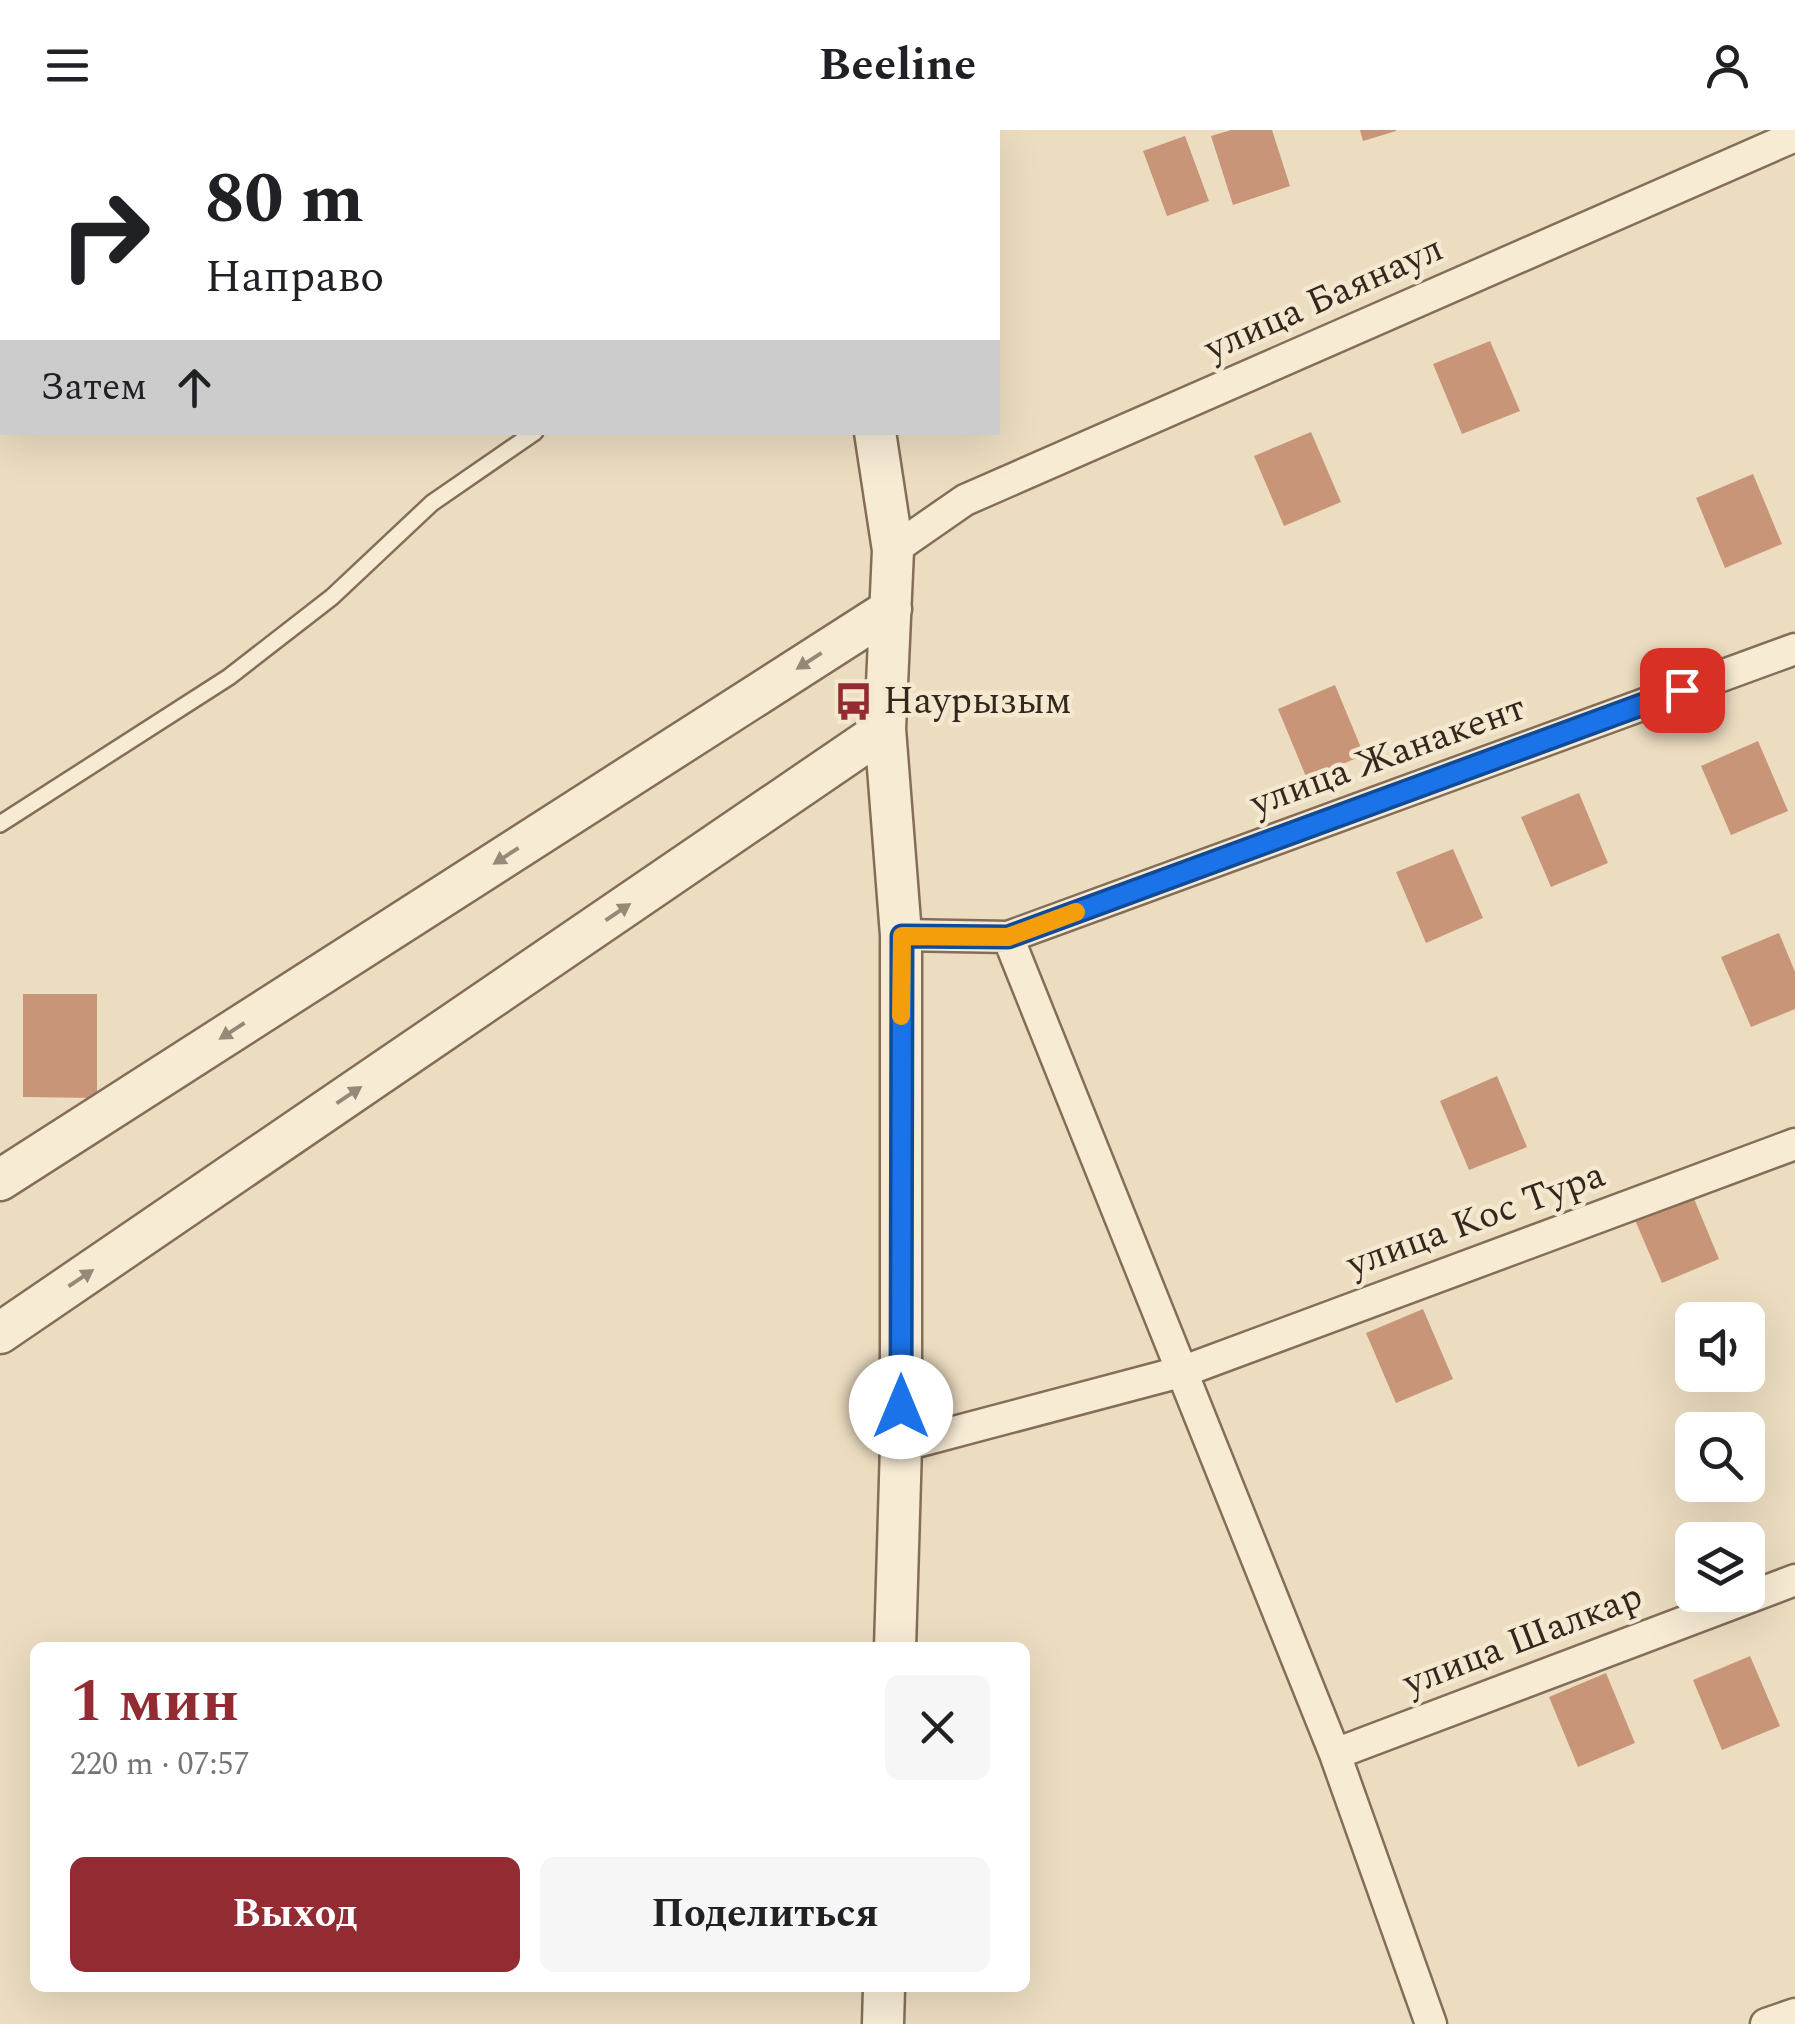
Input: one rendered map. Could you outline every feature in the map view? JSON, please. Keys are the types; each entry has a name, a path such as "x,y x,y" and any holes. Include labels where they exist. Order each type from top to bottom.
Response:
{"street":[{"name":"улица Баянаул","path":"892,550 966,500 1795,136"},
{"path":"875,435 892,550 885,730 902,936 901,1446 895,1642"},
{"path":"0,1180 891,609"},
{"name":"улица Жанакент","path":"1008,937 1795,650"},
{"path":"0,1333 885,730"},
{"path":"902,936 1008,937 1335,1754 1431,2024"},
{"name":"улица Кос Тура","path":"901,1446 1184,1371 1795,1144"},
{"name":"улица Шалкар","path":"1335,1754 1795,1580"},
{"path":"883,2024 884,1992"},
{"path":"1766,2024 1795,2014"}],"lane":[{"path":"0,824 229,677 332,597 432,503 531,435"}],"building":[{"path":"1231,130 1272,130 1290,186 1233,205 1211,136"},
{"path":"1360,130 1396,130 1396,131 1363,141"},
{"path":"1185,136 1209,201 1167,216 1143,151"},
{"path":"1490,341 1520,411 1462,434 1433,364"},
{"path":"1311,432 1341,502 1284,526 1254,456"},
{"path":"1753,474 1782,544 1725,568 1696,498"},
{"path":"1335,685 1364,755 1307,779 1278,709"},
{"path":"1758,741 1788,811 1731,835 1701,766"},
{"path":"1579,793 1608,863 1551,887 1521,817"},
{"path":"1453,849 1483,918 1426,943 1396,872"},
{"path":"1779,933 1795,972 1795,1009 1751,1027 1721,957"},
{"path":"23,994 97,994 97,1098 23,1097"},
{"path":"1497,1076 1527,1147 1469,1170 1440,1101"},
{"path":"1690,1189 1719,1259 1662,1283 1632,1213"},
{"path":"1423,1309 1453,1379 1396,1403 1366,1333"},
{"path":"1750,1656 1780,1726 1722,1750 1693,1680"},
{"path":"1606,1673 1635,1743 1578,1767 1549,1697"}],"slow traffic":[{"path":"901,1016 902,936 1008,937 1076,912"}],"place":[{"name":"Наурызым","path":"853,702"}],"route":[{"path":"901,1407 902,936 1008,937 1682,690"}]}
